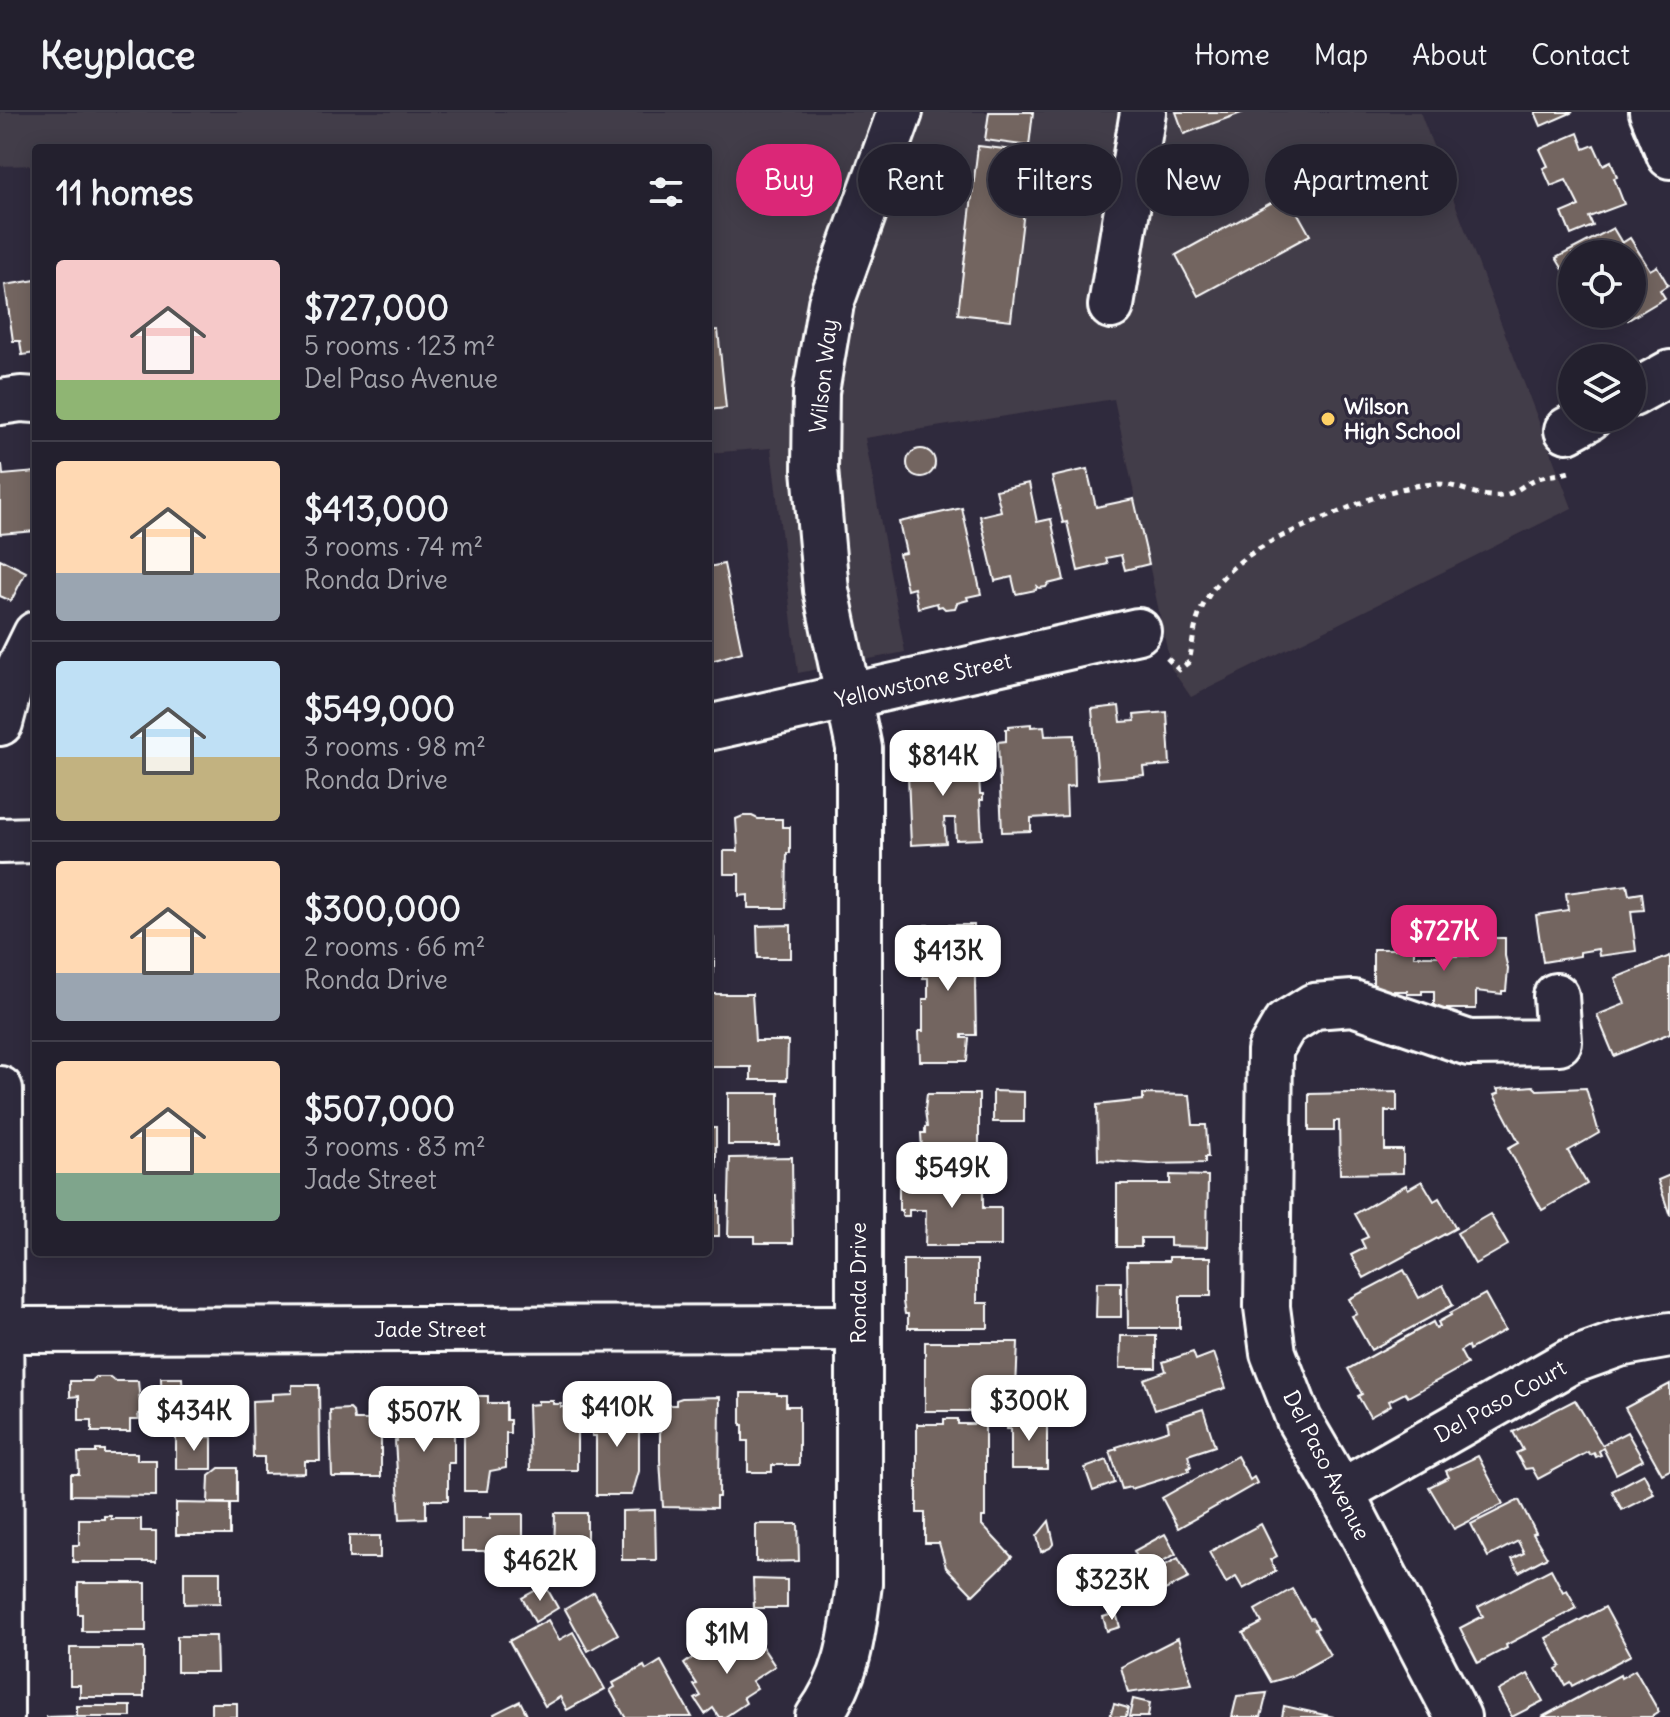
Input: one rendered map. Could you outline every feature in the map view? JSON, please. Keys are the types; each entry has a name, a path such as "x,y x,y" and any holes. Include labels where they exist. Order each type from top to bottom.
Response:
{"street":[{"name":"Wilson Way","path":"850,697 826,590 815,469 816,392 831,303 900,112"},
{"path":"1111,306 1143,112"},
{"path":"1652,112 1670,156"},
{"path":"1646,386 1670,373"},
{"path":"0,402 32,400"},
{"name":"Yellowstone Street","path":"712,727 1138,631"},
{"path":"0,723 9,689 32,642"},
{"name":"Ronda Drive","path":"818,1717 849,1659 859,1584 859,748 850,697"},
{"path":"0,841 32,840"},
{"name":"Del Paso Avenue","path":"1446,1709 1341,1492 1299,1420 1273,1353 1267,1307 1270,1050 1285,1024 1314,1006 1353,1003 1469,1043 1559,1042 1556,996"},
{"path":"0,1089 1,1717"},
{"name":"Jade Street","path":"2,1330 858,1328"},
{"name":"Del Paso Court","path":"1341,1492 1569,1362 1619,1344 1670,1335"}],"path":[{"path":"1138,631 1179,670 1189,662 1198,619 1207,600 1225,576 1246,557 1275,538 1377,496 1415,486 1440,483 1499,496 1518,490 1538,478 1572,471 1577,432"}],"shaded area":[{"name":"Wilson High School","path":"0,112 1420,112 1432,144 1265,144 1265,216 1457,216 1457,208 1572,508 1191,697 1171,668 1114,399 865,438 905,652 798,673 771,448 712,453 712,144 32,144 32,165 0,166"}],"building":[{"path":"989,112 1033,112 1029,144 985,140"},
{"path":"1176,112 1244,112 1184,134"},
{"path":"1535,112 1573,112 1541,126"},
{"path":"1578,133 1584,149 1594,145 1603,165 1611,161 1624,204 1589,217 1593,226 1571,235 1562,213 1579,206 1566,180 1551,186 1543,168 1548,166 1540,149"},
{"path":"978,146 988,147 988,216 1023,216 1011,320 958,314"},
{"path":"1265,206 1265,216 1299,216 1310,235 1198,296 1176,255"},
{"path":"1613,228 1620,240 1590,240"},
{"path":"1646,264 1650,270 1657,266 1668,285 1660,290 1665,298 1646,309"},
{"path":"32,281 32,354 22,355 20,341 13,341 5,285"},
{"path":"718,330 726,408 712,410 712,331"},
{"path":"921,449 931,453 935,463 931,473 921,477 911,473 907,463 911,453"},
{"path":"0,465 3,475 32,472 32,531 0,534"},
{"path":"1087,469 1096,507 1134,499 1149,564 1125,570 1121,555 1106,558 1108,564 1078,571 1067,522 1063,523 1052,477"},
{"path":"1029,483 1037,522 1051,519 1064,580 1016,594 1012,577 995,581 980,516 1001,511 996,490"},
{"path":"962,508 981,594 967,597 968,600 957,603 955,608 945,609 938,607 937,603 918,608 914,588 907,590 899,554 906,553 899,522"},
{"path":"0,559 26,572 11,601 0,596"},
{"path":"724,564 742,652 712,661 712,566"},
{"path":"1119,706 1121,722 1135,721 1134,715 1167,712 1170,765 1143,767 1144,775 1098,779 1092,709"},
{"path":"1031,724 1031,727 1044,726 1045,736 1074,735 1075,786 1066,787 1067,816 1031,818 1031,831 1002,832 998,742 1006,741 1009,726"},
{"path":"933,751 934,766 948,765 948,759 978,757 980,794 983,794 983,800 980,800 982,839 956,840 955,818 944,818 946,843 911,845 907,753"},
{"path":"743,816 782,819 782,827 790,827 786,908 748,908 748,895 739,896 739,874 724,874 724,851 738,851 736,819"},
{"path":"1627,885 1629,895 1642,893 1644,910 1631,911 1636,951 1599,956 1598,949 1580,952 1580,956 1543,962 1536,915 1568,910 1566,893"},
{"path":"791,925 791,958 758,958 757,926"},
{"path":"925,925 974,925 976,1035 962,1035 962,1038 969,1038 967,1061 920,1061 919,1031 923,1031 923,999 928,999 928,978 923,978"},
{"path":"712,938 714,938 712,973"},
{"path":"1469,938 1505,938 1508,969 1506,991 1502,994 1476,991 1476,1009 1434,1009 1434,991 1407,994 1407,991 1373,991 1373,949 1414,949 1414,956 1469,956"},
{"path":"1670,956 1670,1033 1614,1056 1597,1015 1625,1004 1615,978"},
{"path":"712,994 752,994 755,1041 788,1041 787,1080 751,1080 751,1067 712,1067"},
{"path":"1533,1086 1537,1090 1586,1088 1599,1133 1568,1151 1587,1184 1542,1210 1508,1148 1519,1142 1494,1095 1499,1093 1497,1089"},
{"path":"993,1091 1024,1092 1024,1122 993,1122"},
{"path":"1397,1092 1397,1111 1385,1111 1385,1150 1403,1150 1403,1173 1340,1174 1339,1121 1334,1121 1334,1131 1309,1131 1309,1094"},
{"path":"728,1093 779,1093 779,1145 728,1145"},
{"path":"927,1094 979,1094 979,1156 926,1156 926,1150 922,1150 921,1133 925,1133 927,1127"},
{"path":"1143,1094 1190,1095 1193,1125 1206,1125 1208,1157 1205,1157 1205,1163 1150,1164 1098,1160 1097,1105 1143,1100"},
{"path":"712,1128 716,1128 719,1236 712,1236"},
{"path":"792,1157 793,1243 755,1243 755,1236 728,1236 730,1158"},
{"path":"1170,1175 1208,1176 1207,1247 1170,1246 1170,1238 1141,1238 1141,1247 1117,1247 1117,1184 1170,1184"},
{"path":"1670,1175 1670,1216 1658,1180"},
{"path":"983,1176 983,1208 1001,1208 1001,1246 925,1246 926,1210 909,1210 909,1216 902,1216 902,1210 899,1210 899,1178"},
{"path":"1422,1181 1434,1201 1439,1198 1456,1228 1364,1278 1351,1255 1365,1248 1361,1240 1368,1237 1355,1214 1406,1185 1408,1189"},
{"path":"1490,1214 1508,1245 1475,1264 1457,1233"},
{"path":"1169,1257 1211,1257 1211,1296 1180,1296 1180,1328 1128,1328 1127,1261 1169,1261"},
{"path":"903,1260 977,1260 977,1303 988,1303 988,1328 908,1328 908,1314 905,1314 903,1302"},
{"path":"1404,1270 1419,1298 1443,1285 1453,1305 1371,1350 1352,1316 1357,1314 1349,1299"},
{"path":"1097,1282 1121,1282 1121,1317 1096,1317"},
{"path":"1485,1294 1505,1330 1469,1350 1468,1346 1460,1351 1467,1364 1408,1397 1405,1393 1389,1401 1391,1405 1370,1417 1348,1369 1433,1322 1436,1328 1440,1326 1438,1322 1450,1313"},
{"path":"1121,1336 1156,1336 1156,1368 1120,1368"},
{"path":"925,1342 1018,1342 1015,1411 925,1411"},
{"path":"1193,1352 1196,1360 1214,1353 1226,1388 1155,1410 1144,1379 1166,1371 1163,1362"},
{"path":"96,1377 138,1381 141,1414 138,1414 139,1420 130,1420 130,1432 92,1432 92,1420 79,1420 79,1396 70,1397 70,1381 92,1381"},
{"path":"161,1378 182,1378 184,1412 162,1413"},
{"path":"1670,1384 1670,1470 1662,1474 1625,1408"},
{"path":"292,1385 319,1385 320,1461 305,1461 305,1473 264,1474 264,1457 253,1457 252,1401 272,1400 272,1394 292,1393"},
{"path":"741,1393 786,1395 786,1406 799,1406 799,1465 772,1465 772,1472 748,1472 748,1441 743,1441 741,1425"},
{"path":"188,1396 230,1396 230,1435 188,1435"},
{"path":"464,1396 488,1396 488,1403 506,1403 510,1433 506,1433 506,1468 490,1471 487,1491 464,1491"},
{"path":"426,1397 440,1397 440,1402 454,1402 454,1463 448,1463 448,1500 426,1500 426,1518 400,1519 395,1441 397,1403 426,1403"},
{"path":"720,1397 719,1497 716,1497 716,1508 663,1507 660,1405 676,1405 676,1400 682,1398"},
{"path":"1575,1400 1602,1445 1627,1432 1643,1460 1616,1474 1603,1448 1599,1451 1601,1455 1596,1457 1588,1452 1538,1479 1532,1468 1525,1469 1516,1453 1523,1450 1513,1432"},
{"path":"538,1401 553,1401 561,1407 577,1407 577,1470 530,1470 528,1405 538,1404"},
{"path":"596,1406 638,1406 638,1424 642,1424 642,1432 639,1432 639,1471 632,1495 596,1495 596,1436 592,1436 592,1431 596,1431"},
{"path":"350,1409 354,1420 367,1420 367,1415 372,1411 381,1415 381,1477 332,1477 330,1410"},
{"path":"1203,1409 1215,1446 1188,1455 1189,1471 1122,1489 1110,1451 1169,1430 1167,1421"},
{"path":"1007,1418 1047,1418 1047,1469 1011,1469 1011,1429 1007,1429"},
{"path":"944,1419 958,1419 958,1424 985,1424 985,1517 982,1517 982,1525 1012,1557 973,1595 946,1567 939,1543 925,1543 925,1513 917,1513 917,1424 944,1424"},
{"path":"176,1437 212,1437 212,1469 176,1469"},
{"path":"96,1450 104,1450 104,1453 137,1453 137,1460 156,1460 156,1496 71,1495 71,1474 79,1474 78,1453 96,1453"},
{"path":"1237,1456 1250,1480 1254,1477 1257,1483 1178,1528 1162,1498"},
{"path":"1478,1456 1503,1504 1454,1529 1429,1487 1449,1477 1446,1471"},
{"path":"1107,1460 1115,1483 1093,1491 1085,1468"},
{"path":"219,1468 237,1468 237,1503 208,1503 209,1476"},
{"path":"1644,1474 1654,1494 1622,1510 1612,1491"},
{"path":"1519,1500 1536,1533 1533,1534 1547,1557 1519,1572 1512,1559 1524,1553 1518,1541 1488,1557 1471,1524"},
{"path":"176,1503 230,1504 230,1535 176,1535"},
{"path":"655,1510 656,1560 622,1560 622,1511"},
{"path":"555,1513 587,1513 587,1557 554,1557"},
{"path":"490,1514 523,1514 523,1551 462,1551 462,1518 490,1518"},
{"path":"104,1516 111,1516 111,1519 141,1519 141,1531 156,1531 156,1562 73,1562 73,1545 79,1545 79,1519 104,1519"},
{"path":"1049,1521 1054,1543 1041,1552 1037,1536"},
{"path":"756,1524 798,1524 799,1561 756,1562"},
{"path":"1261,1524 1277,1556 1270,1560 1276,1571 1243,1589 1236,1577 1226,1583 1209,1552"},
{"path":"1165,1534 1176,1554 1144,1571 1134,1551"},
{"path":"349,1536 380,1536 380,1558 349,1558"},
{"path":"1178,1558 1189,1578 1137,1604 1127,1586"},
{"path":"1551,1569 1563,1592 1567,1590 1577,1608 1478,1663 1460,1628 1483,1616 1478,1607"},
{"path":"184,1571 220,1571 220,1603 184,1604"},
{"path":"753,1579 787,1580 787,1608 754,1608"},
{"path":"78,1583 146,1583 146,1631 82,1631 82,1614 78,1614"},
{"path":"545,1585 558,1608 535,1622 522,1598"},
{"path":"1292,1589 1318,1628 1315,1629 1330,1655 1292,1676 1271,1682 1243,1633 1262,1623 1255,1610"},
{"path":"594,1592 618,1634 588,1651 565,1609"},
{"path":"1605,1607 1631,1655 1572,1686 1570,1682 1565,1685 1556,1669 1561,1666 1546,1638"},
{"path":"1116,1613 1120,1627 1107,1631 1103,1617"},
{"path":"548,1620 559,1640 573,1632 605,1689 567,1710 560,1697 545,1706 509,1641"},
{"path":"177,1636 216,1636 217,1672 177,1672"},
{"path":"1178,1638 1192,1684 1128,1693 1121,1667"},
{"path":"716,1640 726,1652 731,1649 736,1657 759,1642 775,1666 752,1681 757,1688 743,1697 746,1703 725,1717 719,1717 713,1708 705,1714 695,1699 701,1696 694,1685 697,1684 684,1664"},
{"path":"70,1648 144,1648 144,1697 80,1697 80,1685 70,1685"},
{"path":"661,1661 692,1717 625,1717 610,1690 615,1687 613,1683 644,1666 646,1670"},
{"path":"1635,1670 1659,1712 1651,1717 1542,1717 1620,1675 1621,1678"},
{"path":"1528,1674 1543,1701 1512,1717 1498,1691"},
{"path":"1267,1693 1261,1717 1232,1717 1237,1696"},
{"path":"1133,1699 1150,1703 1148,1717 1129,1717"},
{"path":"520,1701 528,1717 495,1717 494,1714"},
{"path":"211,1703 237,1703 237,1717 211,1717"},
{"path":"1114,1704 1128,1708 1126,1717 1110,1717"},
{"path":"77,1706 131,1706 131,1717 45,1717 77,1716"},
{"path":"1284,1706 1334,1717 1282,1717"}],"place":[{"name":"Wilson High School","path":"1328,419"}]}
